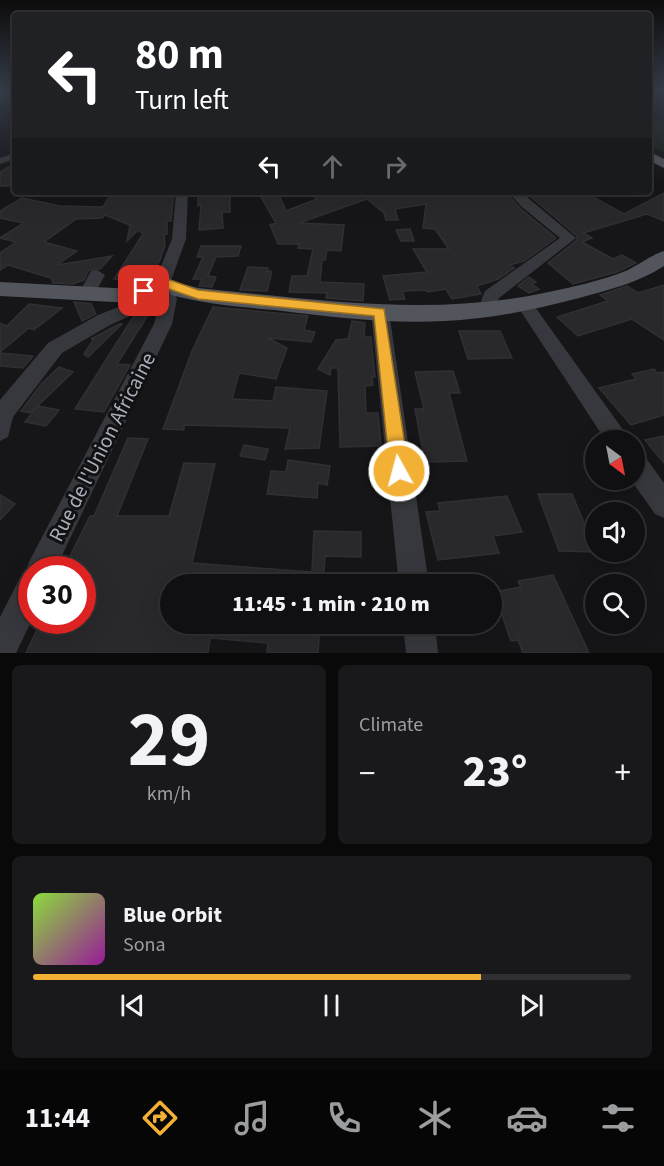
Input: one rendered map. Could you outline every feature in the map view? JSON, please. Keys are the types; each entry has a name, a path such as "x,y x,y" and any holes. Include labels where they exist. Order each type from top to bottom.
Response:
{"main road":[{"path":"0,289 92,284 130,295 167,291 422,314 524,304 610,284 661,264"}],"street":[{"path":"0,430 2,414 56,348 104,320 167,291 178,239 182,195"},
{"path":"487,309 491,295 569,238 550,221 523,203 516,195"},
{"name":"Rue de l'Union Africaine","path":"47,556 163,324 167,291"},
{"path":"524,304 611,430"},
{"path":"380,312 413,574"},
{"path":"645,478 664,505"},
{"path":"0,650 18,615"},
{"path":"420,634 422,653"}],"shaded area":[{"path":"652,121 664,124 664,152 658,149 652,150"}],"building":[{"path":"12,165 12,184 9,186 0,186 0,172"},
{"path":"664,193 664,221 647,214 583,233 592,238 582,242 613,259 622,255 636,263 617,272 573,284 548,263 577,240 577,236 529,195 589,195 624,214"},
{"path":"110,195 174,195 171,221 167,221 167,234 164,235 165,245 160,260 148,281 114,279 143,234 138,230 127,241 130,225 105,215 102,218 76,219 44,242 77,251 57,265 112,256 100,269 89,270 84,280 73,284 53,283 51,278 8,265 0,270 0,253 16,242 0,238 24,223 0,218 0,211 22,198 60,206 103,207"},
{"path":"198,195 230,195 230,212 222,212 223,228 199,230 201,205 198,206"},
{"path":"260,195 279,195 286,211 317,199 312,195 509,195 521,209 556,238 524,261 510,265 514,268 498,279 477,286 481,294 452,299 446,289 427,292 426,290 402,291 405,299 390,300 383,276 427,272 413,249 449,249 435,229 423,228 426,204 395,209 398,220 386,220 384,213 367,199 299,223 344,225 341,251 327,250 325,260 322,260 320,282 364,284 363,301 326,298 327,293 289,292 292,276 307,276 313,249 298,248 299,244 278,244 270,225 276,223"},
{"path":"410,229 414,241 401,241 396,230"},
{"path":"201,246 241,246 238,256 216,257 208,276 216,277 212,287 199,286 202,279 193,279 203,257 197,257"},
{"path":"248,267 268,268 267,271 271,271 267,291 240,290"},
{"path":"529,277 536,282 532,284 539,289 529,293 518,286"},
{"path":"664,285 664,340 632,319 578,336 557,317 608,301 600,295 627,286 638,293"},
{"path":"74,302 91,304 96,314 82,321"},
{"path":"29,304 62,308 34,330 29,328 0,352 0,323 7,326"},
{"path":"213,307 308,316 304,330 315,332 311,342 268,338 287,348 276,379 239,373 232,399 273,401 276,387 327,391 319,448 285,449 290,428 184,425 184,430 163,429 192,351"},
{"path":"150,312 117,364 130,365 104,412 75,409 133,317"},
{"path":"352,321 365,323 364,337 371,337 375,377 372,377 373,385 365,386 366,413 378,413 381,446 340,447 338,368 331,368 330,375 318,369 336,340 348,339"},
{"path":"122,324 88,357 84,354 94,339 91,339"},
{"path":"459,331 500,331 512,358 468,359"},
{"path":"0,353 33,356 23,368 0,366"},
{"path":"59,367 73,372 30,413 21,411 42,383"},
{"path":"654,369 657,373 664,372 664,415 631,425 599,388 636,379 632,374"},
{"path":"453,371 460,393 449,393 467,461 425,462 415,409 424,409 415,372"},
{"path":"38,406 59,410 46,426 25,422"},
{"path":"664,436 664,463 645,440"},
{"path":"128,438 148,439 117,516 169,516 184,463 215,464 192,563 312,572 314,531 361,532 361,557 325,556 324,574 160,574 160,634 319,634 318,653 267,653 268,643 210,638 208,653 26,653 35,634 96,634 96,556 70,556 90,516 94,516"},
{"path":"244,445 268,449 265,460 240,456"},
{"path":"288,460 330,466 327,485 318,483 317,498 267,494 271,471 286,472"},
{"path":"538,494 572,494 585,525 585,552 559,551"},
{"path":"0,495 15,504 0,520"},
{"path":"507,496 522,532 493,536 499,553 438,560 426,512 440,511 438,503"},
{"path":"553,575 589,653 523,653 518,640 511,641 502,615 502,591 521,587 518,581"}],"route":[{"path":"144,291 170,285 175,286 178,290 198,295 380,312 399,471"}]}
